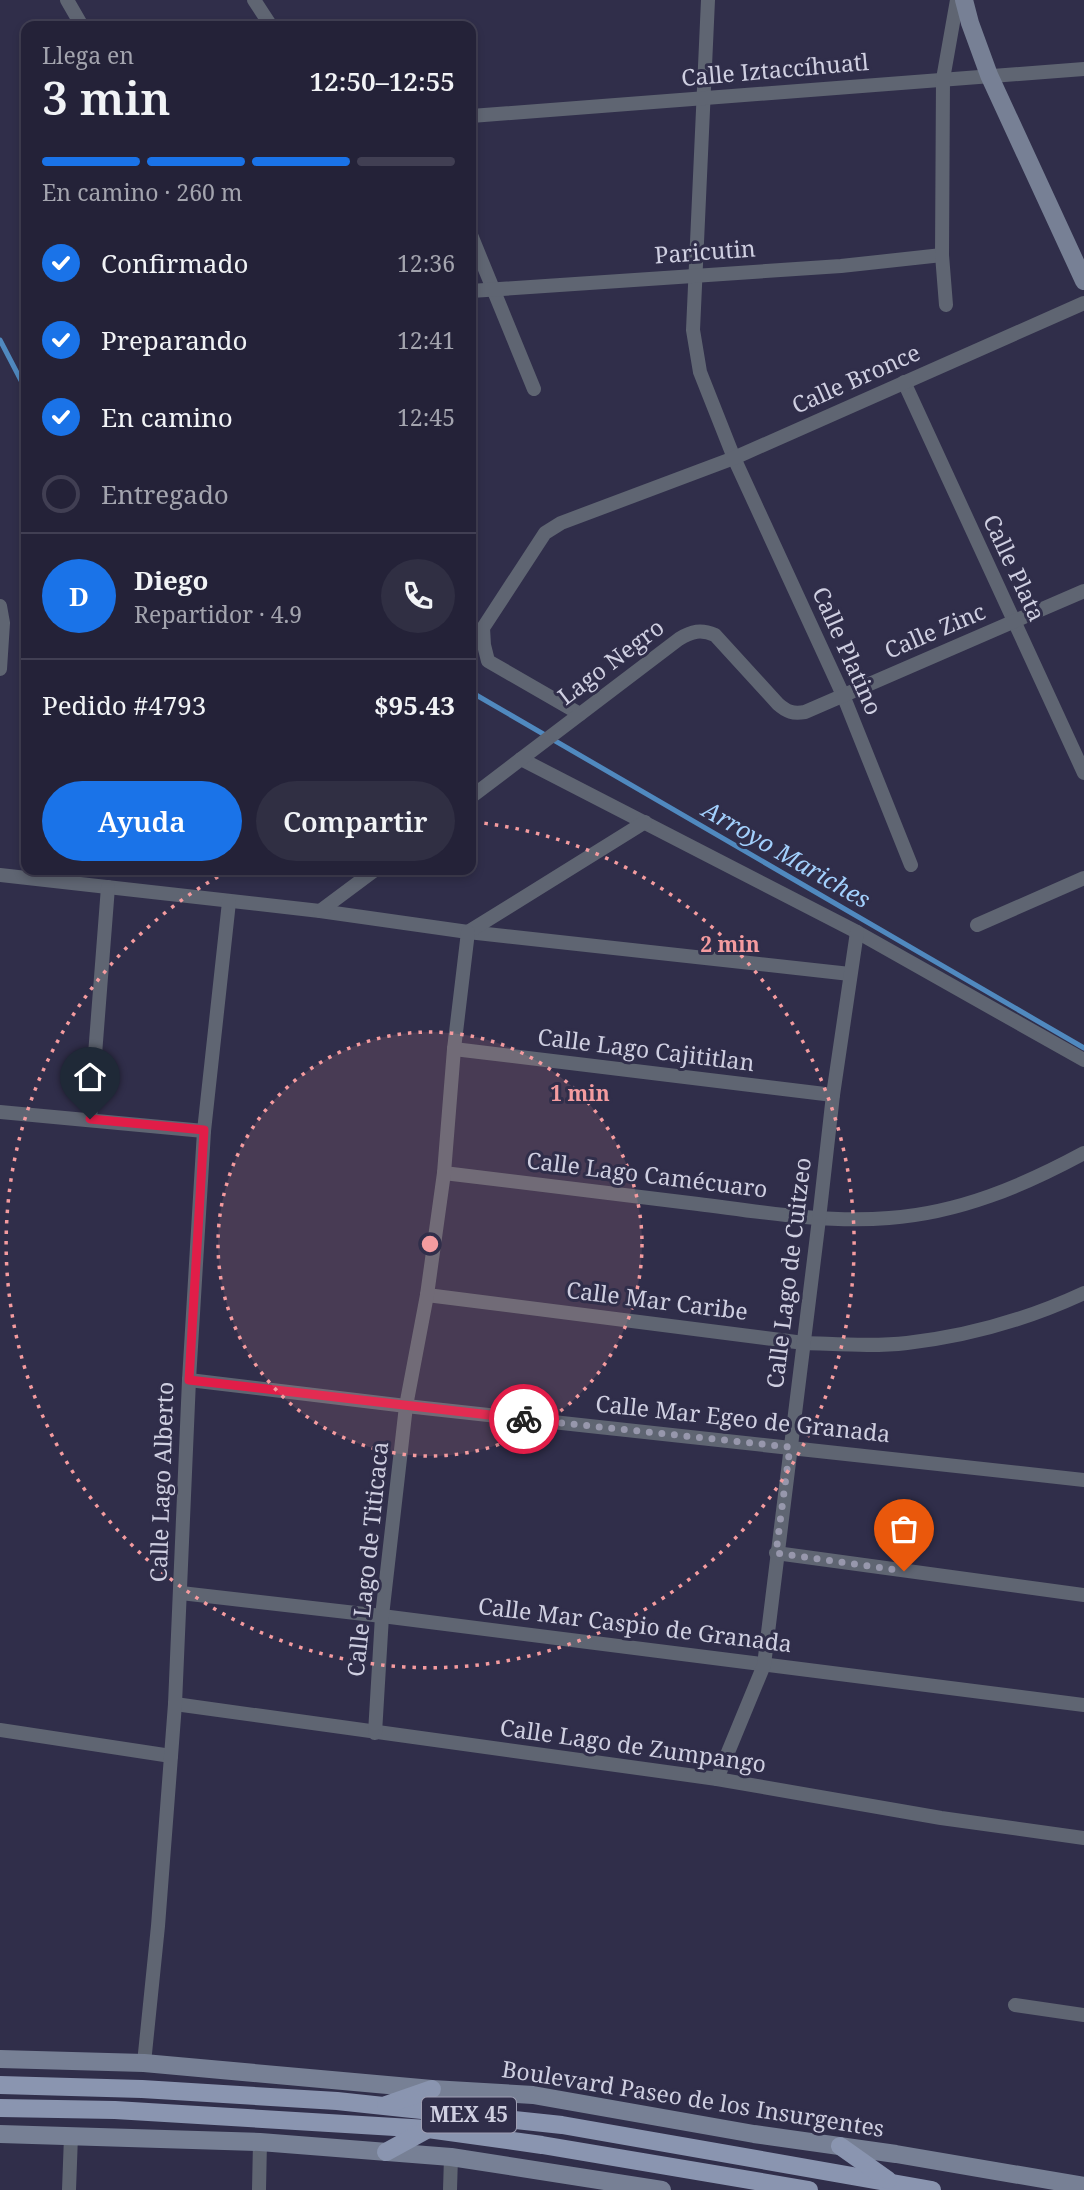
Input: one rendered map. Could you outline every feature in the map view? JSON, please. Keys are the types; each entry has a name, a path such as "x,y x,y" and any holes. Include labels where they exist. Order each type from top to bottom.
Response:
{"main road":[{"name":"Boulevard Paseo de los Insurgentes","path":"0,2085 142,2089 382,2106 562,2125 932,2190"},
{"path":"382,2106 432,2088"},
{"name":"MEX 45","path":"0,2108 115,2110 428,2129 542,2145 809,2190"},
{"path":"386,2152 428,2129"},
{"path":"840,2146 894,2184"}],"street":[{"path":"67,0 79,21"},
{"path":"254,0 268,21"},
{"name":"Calle Platino","path":"708,0 695,276 695,351 700,372 734,458 843,695 911,865"},
{"path":"946,305 942,255 943,79 957,0"},
{"path":"964,0 989,75 1084,281"},
{"name":"Calle Iztaccíhuatl","path":"476,116 1084,69"},
{"path":"476,247 534,389"},
{"name":"Paricutin","path":"476,290 841,266 942,255"},
{"name":"Calle Bronce","path":"580,714 488,661 484,645 484,628 545,534 561,523 734,458 1084,303"},
{"name":"Calle Plata","path":"904,382 1084,773"},
{"name":"Calle Zinc","path":"843,695 1084,592"},
{"path":"0,606 3,624 0,669"},
{"name":"Lago Negro","path":"476,793 679,639 695,631 715,635 787,712 805,712 843,695"},
{"path":"521,759 857,932 1084,1060"},
{"path":"468,932 645,822"},
{"path":"0,875 320,911 468,932 850,974"},
{"path":"320,911 368,875"},
{"path":"977,925 1084,878"},
{"path":"90,1119 107,887"},
{"name":"Calle Lago Alberto","path":"144,2063 158,1926 175,1704 189,1380 204,1130 229,902"},
{"name":"Calle Lago de Titicaca","path":"374,1732 382,1616 406,1406 427,1295 444,1173 454,1049 468,932"},
{"name":"Calle Lago de Cuitzeo","path":"717,1779 764,1665 833,1095 857,932"},
{"name":"Calle Lago Cajititlan","path":"454,1049 833,1095"},
{"path":"0,1112 204,1130"},
{"name":"Calle Lago Camécuaro","path":"444,1173 820,1219 889,1218 945,1209 992,1197 1038,1178 1084,1153"},
{"name":"Calle Mar Caribe","path":"427,1295 804,1343 863,1345 906,1343 973,1332 1046,1311 1084,1293"},
{"name":"Calle Mar Egeo de Granada","path":"189,1380 1084,1480"},
{"path":"776,1553 1084,1595"},
{"name":"Calle Mar Caspio de Granada","path":"181,1593 1084,1705"},
{"name":"Calle Lago de Zumpango","path":"175,1704 717,1779 941,1818 1084,1838"},
{"path":"0,1730 171,1756"},
{"path":"1015,2005 1084,2015"},
{"name":"Boulevard Paseo de los Insurgentes","path":"0,2059 144,2063 533,2095 754,2134 1084,2186"},
{"path":"0,2134 260,2142 451,2157 662,2190"},
{"path":"69,2190 71,2136"},
{"path":"259,2190 260,2142"},
{"path":"450,2190 451,2157"}],"waterway":[{"name":"Arroyo Mariches","path":"0,340 21,380"},
{"name":"Arroyo Mariches","path":"476,695 1084,1048"}],"way so far":[{"path":"524,1419 790,1447 776,1553 904,1571"}],"route":[{"path":"90,1119 204,1130 189,1380 524,1419"}]}
